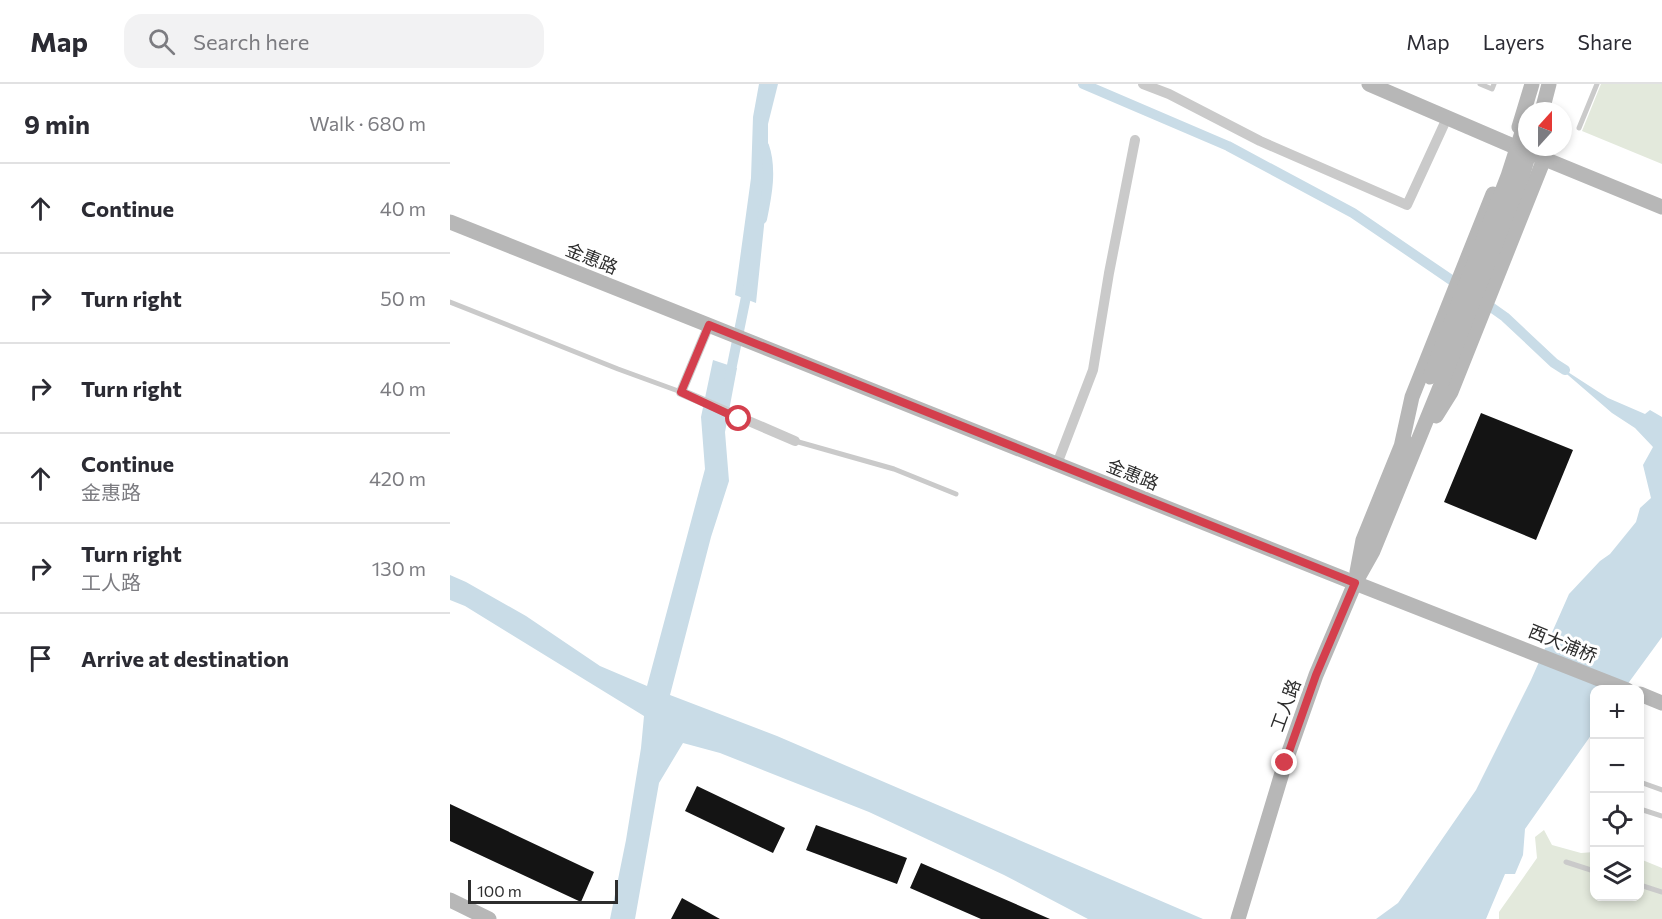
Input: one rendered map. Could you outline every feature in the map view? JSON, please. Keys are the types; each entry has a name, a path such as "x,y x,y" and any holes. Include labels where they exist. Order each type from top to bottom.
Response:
{"main road":[{"path":"1369,84 1518,147"},
{"path":"1531,102 1534,84"},
{"path":"1407,450 1412,397 1513,146 1534,84"},
{"path":"1545,102 1551,84"},
{"path":"1548,102 1551,84"},
{"path":"1436,379 1518,144"},
{"path":"1436,379 1528,156"},
{"path":"1407,450 1451,392 1543,156"},
{"path":"1551,156 1662,207"},
{"name":"金惠路","path":"450,222 1485,633"},
{"name":"工人路","path":"1239,916 1285,763 1316,675 1355,583 1373,551 1407,450 1436,379"},
{"name":"西大浦桥","path":"1485,633 1615,685"},
{"path":"1644,695 1660,699"},
{"path":"450,900 489,919"}],"street":[{"path":"1143,84 1169,94 1260,141 1407,205 1447,118"},
{"path":"1057,464 1093,370 1109,273 1136,140"},
{"path":"714,327 681,392 739,419 795,441"}],"lane":[{"path":"1480,84 1492,89 1494,84"},
{"path":"1579,128 1597,84"},
{"path":"450,302 681,392"},
{"path":"795,441 894,469 956,494"},
{"path":"1644,783 1662,790"},
{"path":"1644,809 1662,816"},
{"path":"1566,862 1590,870"},
{"path":"1644,886 1662,892"}],"shaded area":[{"path":"1601,84 1662,84 1662,164 1582,131"},
{"path":"1544,830 1552,845 1581,853 1590,852 1590,901 1644,901 1644,861 1662,868 1662,919 1499,919 1499,912 1537,858 1535,837"}],"water":[{"path":"759,84 778,84 768,124 764,226 756,303 735,295 751,178 753,117"},
{"path":"713,360 737,368 725,432 729,481 711,537 670,695 777,736 1203,919 1088,919 1004,875 869,812 720,753 683,743 659,783 635,919 610,919 626,840 644,716 465,606 450,600 450,575 526,616 600,666 647,686 705,469 701,417"},
{"path":"1554,363 1608,398 1645,414 1650,410 1662,417 1662,637 1627,685 1590,685 1590,737 1525,829 1523,855 1515,874 1505,874 1486,919 1376,919 1398,903 1476,790 1531,680 1569,594 1600,561 1610,554 1636,522 1640,508 1651,498 1643,465 1653,447 1635,428 1612,413"}],"building":[{"path":"1481,413 1573,450 1536,540 1444,502"},
{"path":"697,786 785,828 773,853 685,811"},
{"path":"450,804 594,872 581,902 450,841"},
{"path":"816,825 907,858 897,884 806,850"},
{"path":"921,863 1050,919 981,919 910,888"},
{"path":"682,898 720,919 671,919"}],"waterway":[{"path":"1083,84 1228,146 1353,213 1463,288"},
{"path":"762,219 768,173 764,146"},
{"path":"729,380 748,287"},
{"path":"1481,300 1505,317 1554,363 1565,370"}],"route":[{"path":"739,419 681,392 709,325 1355,583 1316,675 1285,763"}]}
